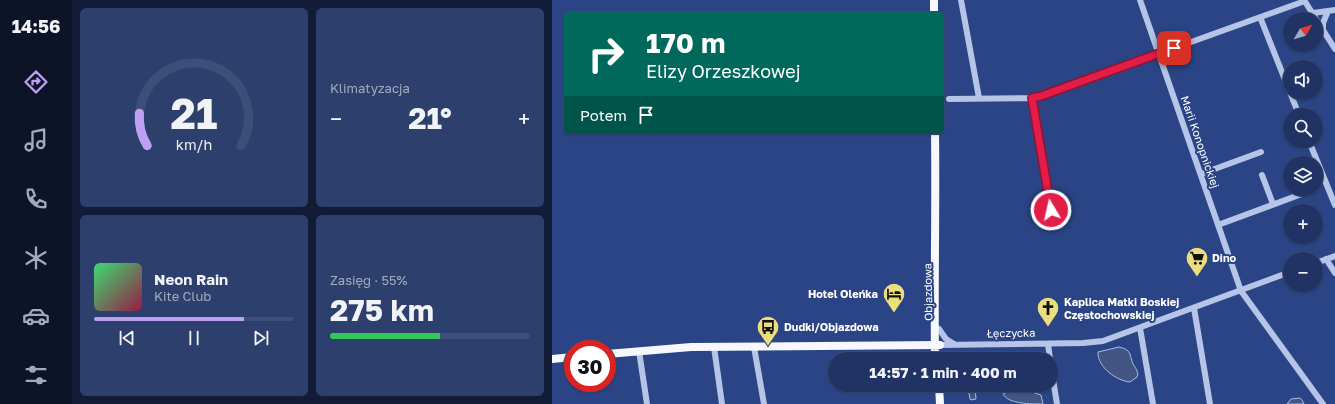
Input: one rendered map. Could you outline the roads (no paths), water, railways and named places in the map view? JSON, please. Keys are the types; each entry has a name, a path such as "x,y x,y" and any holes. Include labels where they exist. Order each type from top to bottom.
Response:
{"main road":[{"path":"934,0 934,12"},
{"name":"Objazdowa","path":"935,134 936,225 940,285 939,329 936,352"},
{"name":"Objazdowa","path":"936,225 934,256 938,352"},
{"path":"616,353 691,347 937,345"},
{"path":"552,359 564,358"},
{"path":"935,392 935,404"},
{"path":"939,392 940,404"}],"street":[{"path":"961,0 979,98"},
{"name":"Marii Konopnickiej","path":"1140,0 1241,291 1323,404"},
{"path":"949,99 1032,98 1041,96 1305,1 1312,12"},
{"path":"1323,12 1335,10"},
{"path":"1323,23 1328,12"},
{"path":"1260,17 1296,108"},
{"path":"1323,30 1335,49"},
{"path":"1032,98 1051,210"},
{"path":"1312,148 1335,205"},
{"path":"1201,174 1261,151"},
{"path":"1262,175 1273,204"},
{"path":"1218,225 1296,196"},
{"path":"1323,260 1335,256"},
{"path":"1326,259 1335,273"},
{"name":"Łęczycka","path":"937,345 1083,344 1103,341 1283,275"},
{"path":"1194,308 1210,404"},
{"path":"1140,328 1153,404"},
{"path":"939,329 946,339 955,345"},
{"path":"1048,344 1049,352"},
{"path":"714,347 722,404"},
{"path":"754,347 764,404"},
{"path":"639,351 647,404"},
{"path":"1055,392 1057,404"}],"water":[{"path":"1119,347 1128,351 1138,373 1137,377 1130,382 1114,376 1104,368 1099,358 1098,352"},
{"path":"969,392 975,392 976,399 970,399"},
{"path":"1007,392 1032,392 1041,395 1043,404 1015,402 1003,394"},
{"path":"1300,398 1304,404 1287,404 1291,399"}],"place":[{"name":"Dino","path":"1197,278"},
{"name":"Hotel Oleńka","path":"894,314"},
{"name":"Kaplica Matki Boskiej Częstochowskiej","path":"1048,328"},
{"name":"Dudki/Objazdowa","path":"768,346"}]}
